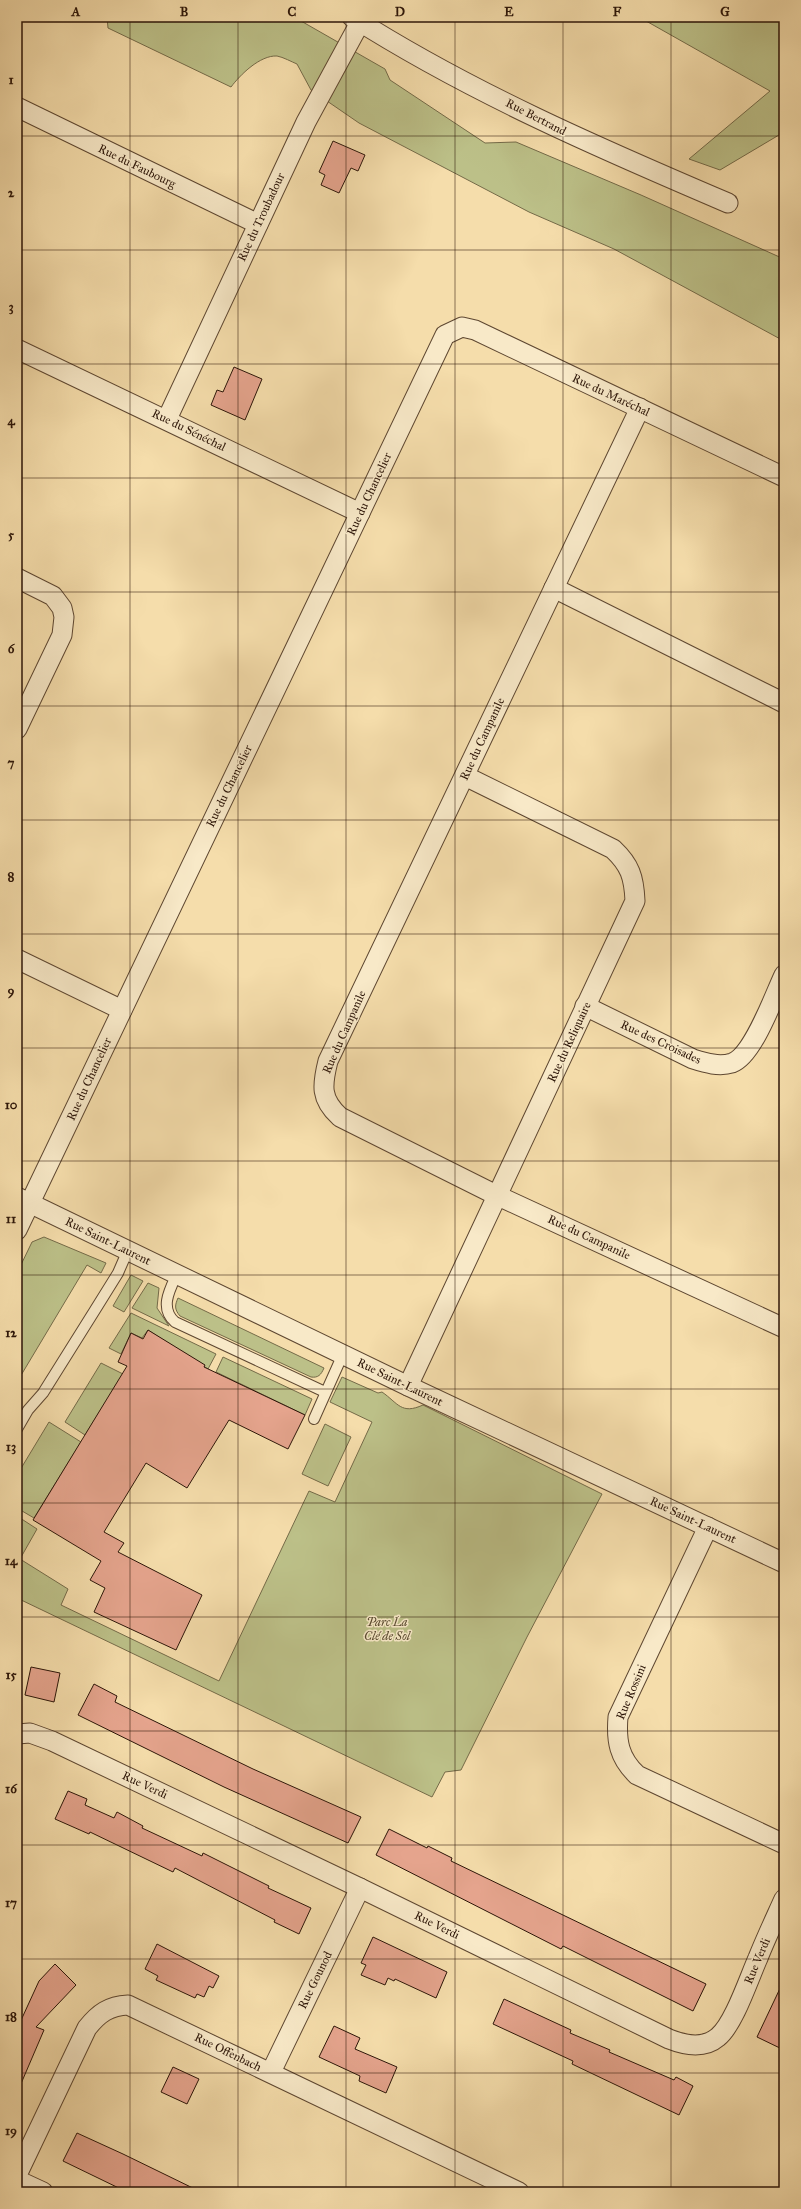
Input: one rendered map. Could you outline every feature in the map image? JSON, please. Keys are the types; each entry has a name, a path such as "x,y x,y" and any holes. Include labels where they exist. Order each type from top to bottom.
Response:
{"street":[{"name":"Rue Bertrand","path":"358,19 429,62 571,135 728,203"},
{"name":"Rue du Troubadour","path":"167,419 306,122 358,19"},
{"name":"Rue du Faubourg","path":"17,107 258,224"},
{"name":"Rue du Maréchal","path":"440,342 449,332 462,327 468,327 784,477"},
{"name":"Rue du Chancelier","path":"17,1230 24,1200 122,1010 360,513 440,342"},
{"name":"Rue du Sénéchal","path":"17,349 167,419 360,513"},
{"name":"Rue du Campanile","path":"640,408 328,1061 323,1080 329,1107 340,1117 496,1195 784,1328"},
{"path":"17,578 53,596 62,608 64,617 62,635 17,729"},
{"path":"554,588 784,703"},
{"name":"Rue du Reliquaire","path":"408,1386 496,1195 635,901 633,879 624,860 613,849 465,776"},
{"path":"17,959 122,1010"},
{"name":"Rue des Croisades","path":"586,1006 693,1059 708,1064 722,1065 734,1062 743,1055 751,1044 784,975"},
{"name":"Rue Saint-Laurent","path":"24,1200 408,1386 784,1563"},
{"name":"Rue Rossini","path":"708,1527 618,1717 617,1732 620,1747 626,1764 637,1775 784,1844"},
{"name":"Rue Verdi","path":"17,1734 30,1732 46,1738 360,1888 669,2039 686,2044 709,2043 718,2037 724,2030 741,1998 784,1899"},
{"name":"Rue Gounod","path":"271,2072 360,1888"},
{"name":"Rue Offenbach","path":"17,2175 87,2028 96,2016 107,2009 128,2005 271,2072 519,2192"},
{"path":"17,2180 43,2192"}],"lane":[{"path":"17,1429 28,1410 43,1393 118,1273 128,1250"},
{"path":"177,1274 166,1301 167,1310 172,1319 325,1392"},
{"path":"314,1419 343,1354"}],"green space":[{"path":"107,17 294,17 385,69 390,80 485,143 516,142 641,195 784,259 784,341 614,249 529,212 359,123 311,90 297,64 285,58 277,56 257,62 231,87 108,28"},
{"path":"639,17 784,17 784,132 720,170 689,159 770,91"},
{"path":"44,1237 106,1263 101,1273 87,1265 17,1382 17,1273 32,1242"},
{"path":"131,1275 143,1281 124,1312 113,1306"},
{"path":"148,1283 159,1288 157,1308 169,1326 132,1308"},
{"path":"178,1298 324,1368 320,1374 311,1377 180,1316 176,1307"},
{"path":"131,1313 216,1354 208,1369 148,1330 142,1338 131,1333 121,1354 109,1348"},
{"path":"223,1357 312,1399 305,1415 216,1372"},
{"path":"101,1363 123,1374 85,1435 65,1422"},
{"name":"Parc La Clé de Sol","path":"342,1377 378,1393 382,1392 396,1404 405,1408 416,1408 423,1405 602,1494 527,1637 461,1770 445,1772 432,1797 17,1598 17,1516 37,1529 20,1559 68,1589 61,1605 219,1681 309,1491 335,1502 372,1422 330,1402"},
{"path":"49,1422 81,1442 34,1518 17,1508 17,1475"},
{"path":"325,1424 351,1437 328,1486 302,1474"}],"building":[{"path":"333,141 365,155 358,171 351,168 339,193 321,185 325,175 319,172"},
{"path":"234,367 262,379 245,420 211,405 217,390 223,392"},
{"path":"148,1330 205,1365 204,1367 305,1415 288,1449 229,1420 187,1488 146,1463 104,1532 124,1543 118,1552 202,1595 176,1650 94,1612 105,1588 90,1580 101,1561 33,1520 127,1366 118,1362 131,1333 143,1339"},
{"path":"31,1667 60,1673 54,1702 25,1695"},
{"path":"94,1684 117,1696 115,1702 253,1769 361,1817 348,1843 224,1787 78,1715"},
{"path":"68,1791 87,1799 85,1805 114,1818 117,1812 143,1826 142,1828 202,1856 203,1853 269,1886 268,1888 311,1908 299,1934 175,1868 173,1872 90,1832 89,1834 55,1819"},
{"path":"389,1829 427,1848 428,1846 452,1858 451,1861 706,1984 693,2011 563,1946 561,1949 376,1855"},
{"path":"373,1937 447,1972 436,1998 395,1979 394,1981 388,1978 385,1985 361,1975 366,1965 361,1963"},
{"path":"157,1944 219,1976 213,1988 209,1986 204,1997 197,1994 195,1998 156,1980 158,1976 145,1969"},
{"path":"55,1964 76,1985 36,2027 44,2030 17,2093 17,2029 39,1981"},
{"path":"784,1980 784,2050 757,2037"},
{"path":"504,1999 571,2030 570,2033 610,2050 609,2052 674,2080 676,2077 693,2086 679,2115 572,2064 573,2061 493,2024"},
{"path":"334,2026 360,2038 355,2049 397,2067 386,2093 359,2081 360,2076 319,2057"},
{"path":"173,2067 199,2079 187,2104 161,2092"},
{"path":"77,2133 201,2192 127,2192 63,2161"}]}
